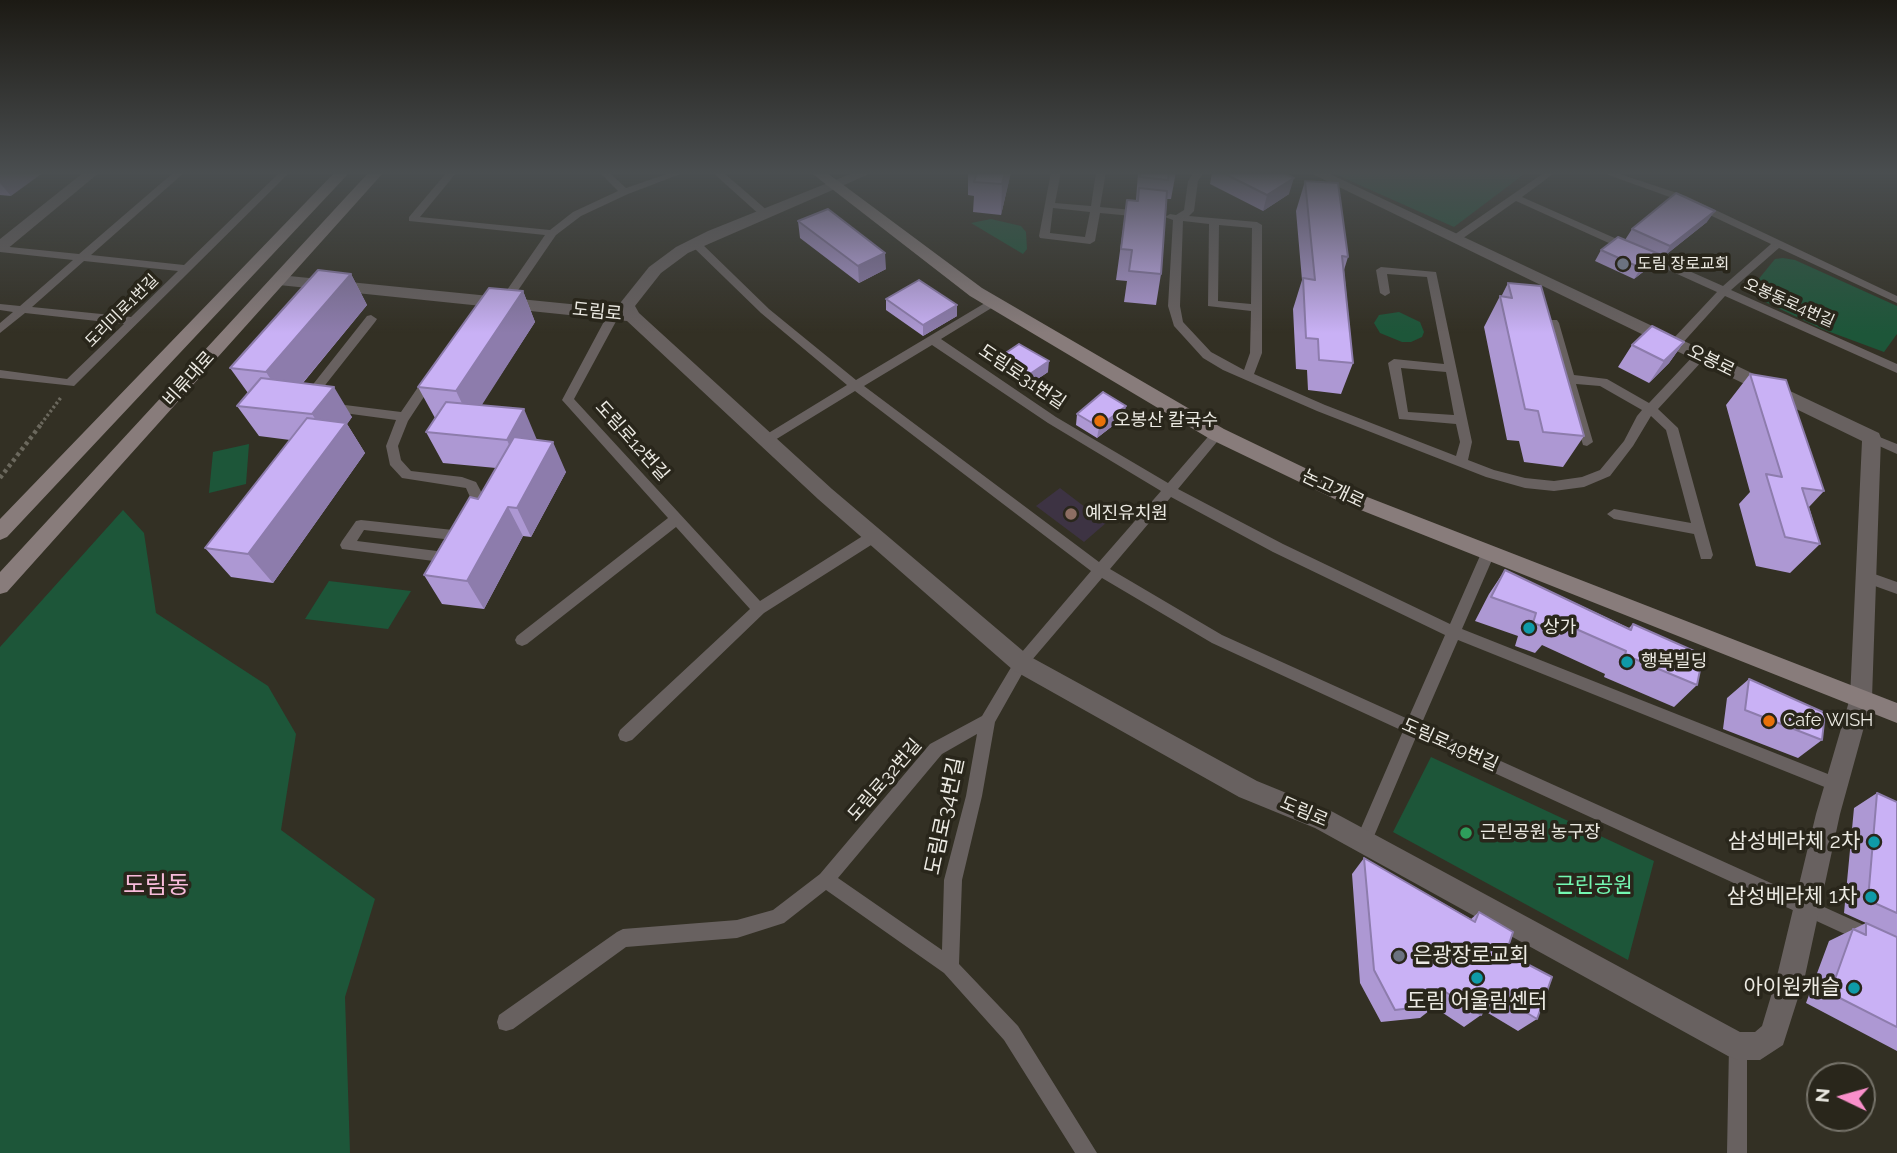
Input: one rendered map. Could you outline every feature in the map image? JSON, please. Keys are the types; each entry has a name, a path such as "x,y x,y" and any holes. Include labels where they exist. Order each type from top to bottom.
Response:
{"main road":[{"name":"비류대로","path":"0,532 292,226"},
{"name":"비류대로","path":"0,586 328,226"},
{"name":"논고개로","path":"888,226 976,292 1217,434 1350,498 1897,713"}],"street":[{"path":"0,248 27,226"},
{"path":"623,315 626,306 655,270 695,243 737,226"},
{"name":"오봉로","path":"1427,226 1872,438"},
{"name":"도림로","path":"279,280 480,306 504,303 623,315 1021,663 1248,789 1324,820 1749,1046"},
{"path":"1749,1046 1773,1035 1791,976 1861,698 1872,438"}],"lane":[{"path":"0,329 118,226"},
{"name":"도리미로1번길","path":"71,383 231,226"},
{"path":"481,226 552,233"},
{"path":"504,303 552,233 561,226"},
{"path":"1046,226 1044,236 1090,241 1092,226"},
{"path":"1177,226 1172,297 1178,323 1207,355 1247,376 1321,408 1461,462 1525,483 1554,486 1584,482 1605,473 1629,443 1641,419 1700,356"},
{"path":"1214,226 1212,304 1256,308"},
{"path":"1247,376 1256,353 1257,226"},
{"path":"1455,239 1474,226"},
{"name":"오봉동로4번길","path":"1579,226 1897,369"},
{"path":"1738,226 1897,300"},
{"path":"695,243 765,311 856,386 1100,570"},
{"path":"1675,344 1724,291 1776,245"},
{"path":"0,248 187,269"},
{"path":"1385,293 1381,270 1432,274 1466,442 1461,462"},
{"path":"766,440 994,302"},
{"path":"0,307 134,321"},
{"name":"도림로12번길","path":"623,315 568,400 759,609"},
{"path":"371,320 304,404 404,417"},
{"path":"1553,323 1587,442"},
{"name":"도림로31번길","path":"932,340 1052,420 1169,490"},
{"path":"441,363 415,395 404,417 392,446 395,462 407,475 471,485 477,497 441,556 347,545 361,525 453,536"},
{"path":"1451,369 1394,363 1403,416 1461,420"},
{"path":"0,374 71,383"},
{"path":"1569,379 1603,382 1650,409 1672,428 1706,555"},
{"path":"1021,663 1217,434"},
{"path":"1872,438 1897,449"},
{"path":"1169,490 1278,548 1454,632 1837,785"},
{"path":"1614,514 1699,530"},
{"path":"522,640 676,519"},
{"path":"626,735 759,609 874,536"},
{"path":"1363,842 1488,553"},
{"name":"도림로49번길","path":"1100,570 1217,639 1897,949"},
{"path":"1866,577 1897,588"},
{"name":"도림로34번길","path":"950,967 953,880 974,796 987,721 1021,663"},
{"name":"도림로32번길","path":"506,1022 623,938 755,926 778,917 826,880 936,750 987,721"},
{"path":"826,880 950,967 1011,1033 1087,1153"},
{"path":"1737,1153 1749,1046"}],"path":[{"path":"0,478 71,383"}],"shaded area":[{"name":"예진유치원","path":"1060,488 1106,523 1084,542 1036,506"}],"green space":[{"path":"976,226 1021,226 1026,232 1027,249 1023,254"},
{"path":"1775,259 1795,260 1897,306 1897,334 1884,352 1822,329 1759,299 1753,293 1753,286"},
{"path":"1399,312 1420,322 1424,332 1422,337 1411,342 1402,342 1380,333 1374,323 1379,315"},
{"path":"249,444 246,484 209,493 213,452"},
{"path":"123,510 144,533 156,613 268,686 296,734 281,830 375,899 345,997 350,1153 0,1153 0,647"},
{"path":"329,581 411,591 388,629 305,619"},
{"name":"근린공원","path":"1431,757 1654,861 1628,960 1393,832"}],"building":[{"path":"804,226 850,226 885,253 858,266"},
{"path":"1124,226 1164,226 1161,274 1129,271 1132,250 1121,249"},
{"path":"1310,226 1344,226 1348,257 1342,256 1353,363 1319,360 1318,339 1306,338 1303,278 1315,280"},
{"path":"1636,226 1696,226 1670,246 1632,229"},
{"path":"1618,237 1659,254 1641,268 1601,250"},
{"path":"318,270 351,274 266,372 230,368"},
{"path":"919,280 957,305 923,325 886,299"},
{"path":"1508,283 1541,286 1584,436 1543,432 1538,411 1525,409 1500,296 1512,298"},
{"path":"489,288 523,291 456,391 418,387"},
{"path":"1652,326 1684,342 1664,361 1632,345"},
{"path":"1019,344 1049,361 1027,376 1001,356"},
{"path":"1750,374 1786,380 1824,491 1802,488 1820,544 1785,537 1766,474 1782,477"},
{"path":"261,378 334,387 312,414 237,406"},
{"path":"1103,392 1126,406 1099,427 1077,414"},
{"path":"446,402 524,409 507,440 426,432"},
{"path":"307,418 346,423 248,554 205,548"},
{"path":"514,437 553,442 517,508 508,507 467,581 424,575 470,497 478,499"},
{"path":"1505,570 1631,630 1633,624 1703,655 1697,685 1625,655 1626,651 1558,621 1553,630 1533,623 1536,613 1491,597"},
{"path":"1749,679 1825,713 1822,740 1745,710"},
{"path":"1877,793 1897,802 1897,913 1868,900"},
{"path":"1364,858 1475,922 1479,912 1513,932 1506,953 1552,977 1537,1019 1491,991 1481,1015 1441,989 1436,1005 1395,1010 1374,970"},
{"path":"1866,923 1897,937 1897,1027 1830,993 1853,929 1866,935"}],"place":[{"name":"도림 장로교회","path":"1623,264"},
{"name":"오봉산 칼국수","path":"1100,421"},
{"name":"예진유치원","path":"1071,514"},
{"name":"상가","path":"1529,628"},
{"name":"행복빌딩","path":"1627,662"},
{"name":"Cafe WISH","path":"1769,721"},
{"name":"근린공원 농구장","path":"1466,833"},
{"name":"삼성베라체 2차","path":"1874,842"},
{"name":"삼성베라체 1차","path":"1871,897"},
{"name":"은광장로교회","path":"1399,956"},
{"name":"도림 어울림센터","path":"1477,978"},
{"name":"아이원캐슬","path":"1854,988"}],"district":[{"name":"도림동","path":"156,886"}]}
